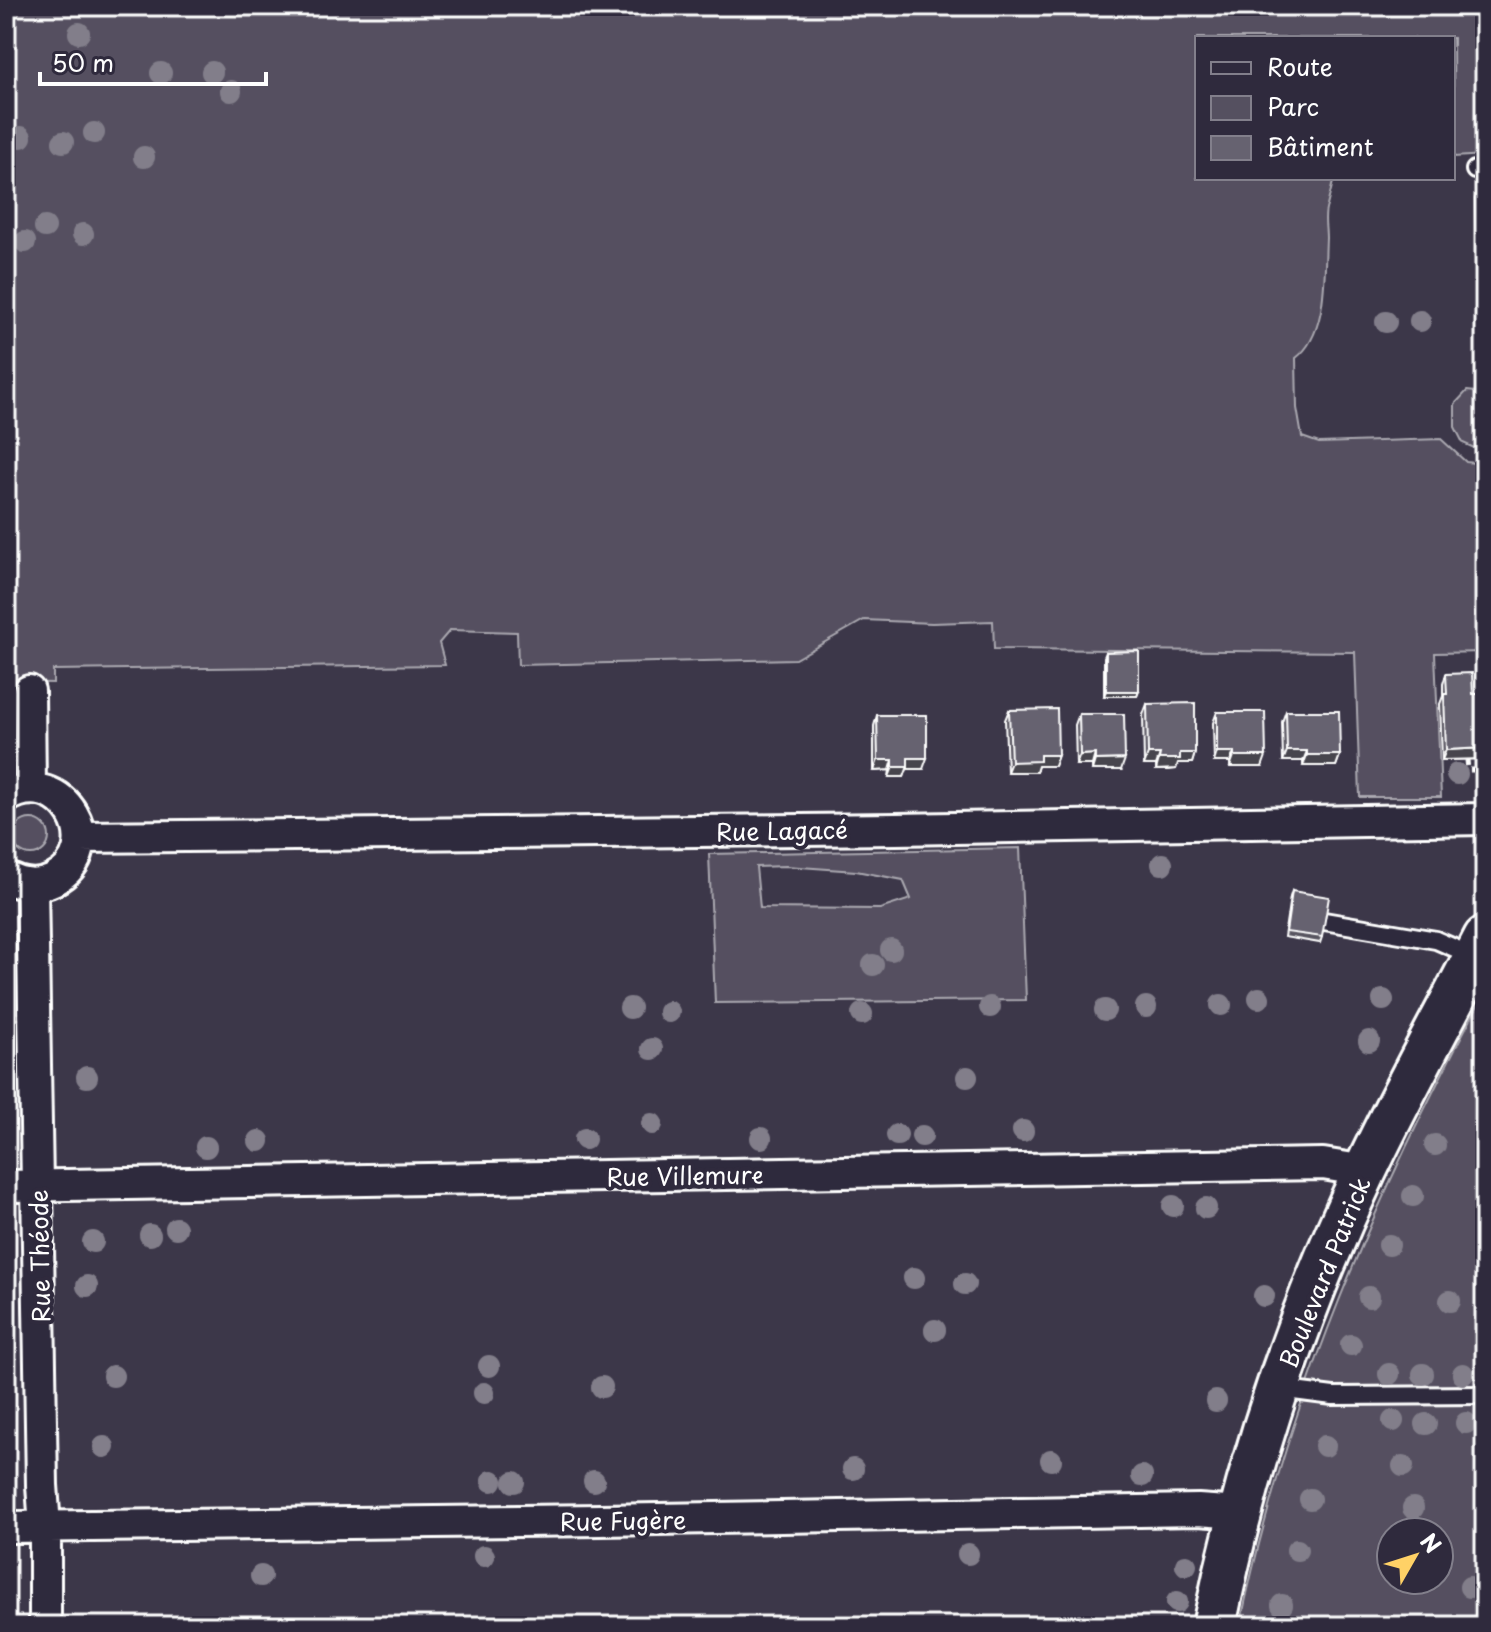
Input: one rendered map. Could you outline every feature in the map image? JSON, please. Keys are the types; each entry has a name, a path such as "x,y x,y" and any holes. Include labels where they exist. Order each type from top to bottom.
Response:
{"street":[{"path":"19,881 46,883 60,876 78,852 80,837 77,821 59,797 45,791 18,793 29,691"},
{"name":"Rue Lagacé","path":"80,837 1485,819"},
{"name":"Rue Théode","path":"19,881 37,1185 45,1626"},
{"name":"Boulevard Patrick","path":"1214,1626 1240,1513 1276,1389 1313,1291 1364,1173 1480,948"},
{"name":"Rue Villemure","path":"6,1186 1323,1164 1364,1173"},
{"name":"Rue Fugère","path":"6,1527 1198,1510 1240,1513"}],"lane":[{"path":"1324,921 1480,948"},
{"path":"1276,1389 1333,1396 1485,1395"}],"path":[{"path":"1467,760 1468,770 1485,770"}],"green space":[{"path":"6,6 1485,6 1485,155 1455,157 1455,36 1195,36 1195,180 1334,180 1325,214 1324,286 1319,319 1314,334 1296,358 1297,408 1302,437 1319,443 1441,439 1466,462 1485,464 1485,652 1435,653 1441,797 1360,797 1355,652 994,649 993,621 932,623 864,620 795,659 518,665 517,632 450,630 439,643 445,665 53,670 53,683 6,682"},
{"path":"1467,391 1485,393 1485,450 1463,443 1455,427 1455,404"},
{"path":"31,819 43,825 49,837 43,849 31,855 19,849 13,837 19,825"},
{"path":"1020,848 1026,1000 715,1003 709,854","holes":["756,867 856,871 903,880 911,899 880,909 760,908"]},
{"path":"1485,992 1485,1626 1240,1626 1282,1461 1309,1380 1372,1221"}],"building":[{"path":"1477,194 1485,194 1485,228 1478,228"},
{"path":"1139,651 1139,691 1106,691 1106,652"},
{"path":"1472,673 1473,694 1485,694 1485,748 1446,750 1446,674"},
{"path":"1195,703 1195,753 1180,753 1180,759 1159,759 1160,754 1148,754 1147,704"},
{"path":"1057,709 1058,755 1040,755 1040,761 1011,762 1009,710"},
{"path":"1286,711 1339,711 1340,755 1307,755 1307,751 1287,751"},
{"path":"1217,712 1265,712 1266,756 1234,756 1234,752 1217,752"},
{"path":"1079,714 1124,714 1125,759 1095,760 1095,754 1080,755"},
{"path":"877,715 927,715 927,758 908,758 908,767 893,767 893,760 878,760"},
{"path":"1292,891 1329,897 1322,937 1286,932"}]}
